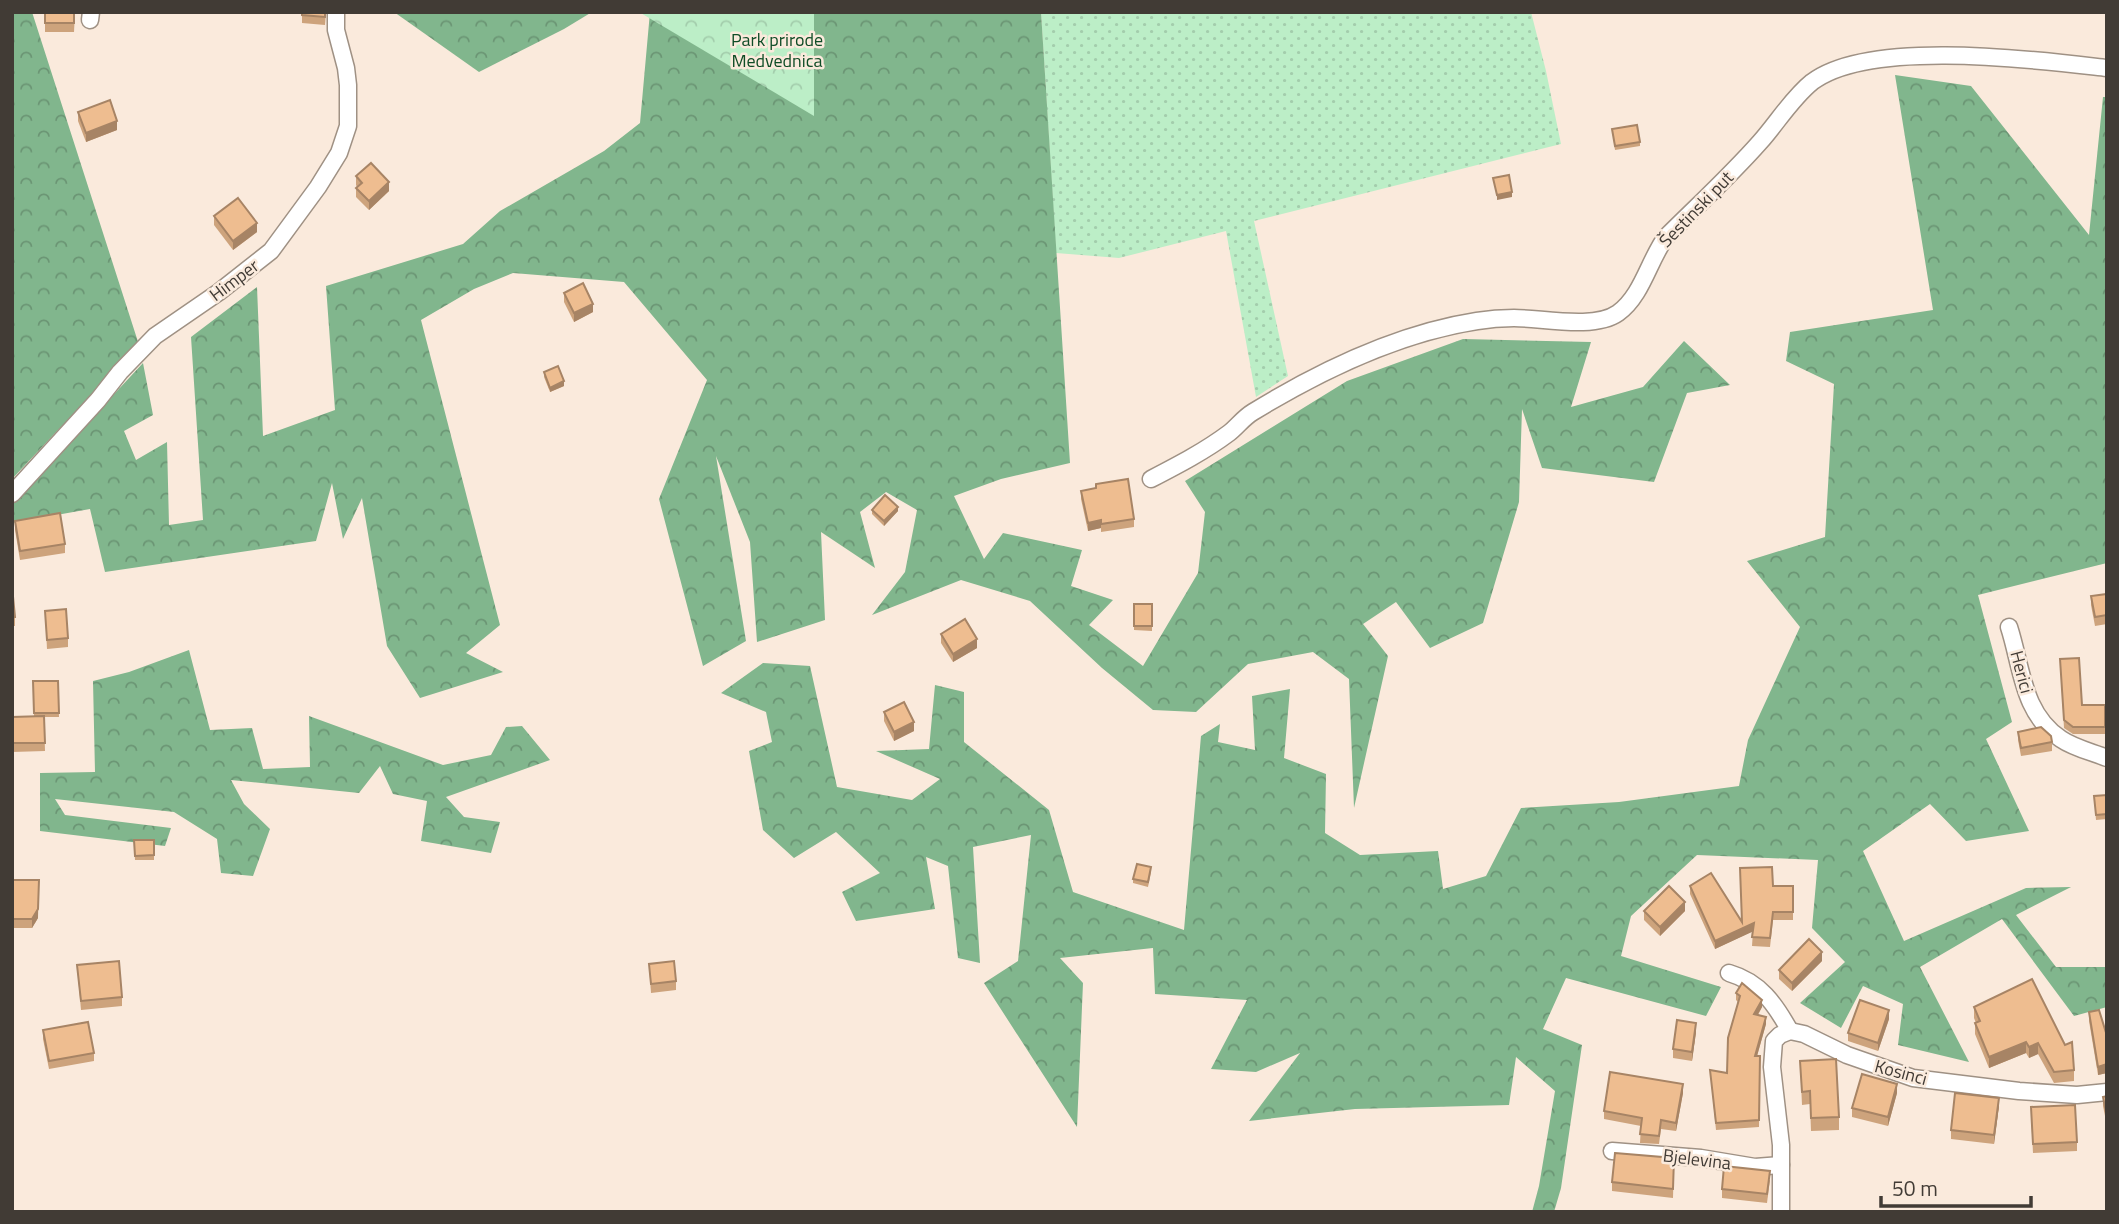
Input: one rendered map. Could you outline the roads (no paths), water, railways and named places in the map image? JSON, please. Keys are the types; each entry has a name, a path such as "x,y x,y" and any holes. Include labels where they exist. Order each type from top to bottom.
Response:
{"street":[{"name":"Himper","path":"12,494 120,372 155,337 271,251 318,187 339,153 348,126 347,76 336,30 335,12"},
{"name":"Šestinski put","path":"1151,479 1231,432 1249,414 1378,348 1452,325 1483,320 1513,318 1591,321 1618,313 1637,290 1666,237 1739,166 1801,92 1833,70 1877,60 1951,56 2020,59 2107,68"},
{"name":"Herici","path":"2009,627 2027,696 2039,717 2061,739 2107,758"},
{"path":"1729,972 1761,989 1790,1031 1774,1041 1772,1051 1782,1165 1781,1212"},
{"name":"Kosinci","path":"1790,1031 1804,1034 1856,1059 1913,1078 2019,1091 2077,1095 2107,1092"},
{"name":"Bjelevina","path":"1612,1151 1701,1158 1755,1167 1782,1165"}],"park label":[{"name":"Park prirode Medvednica","path":"777,49"}]}
